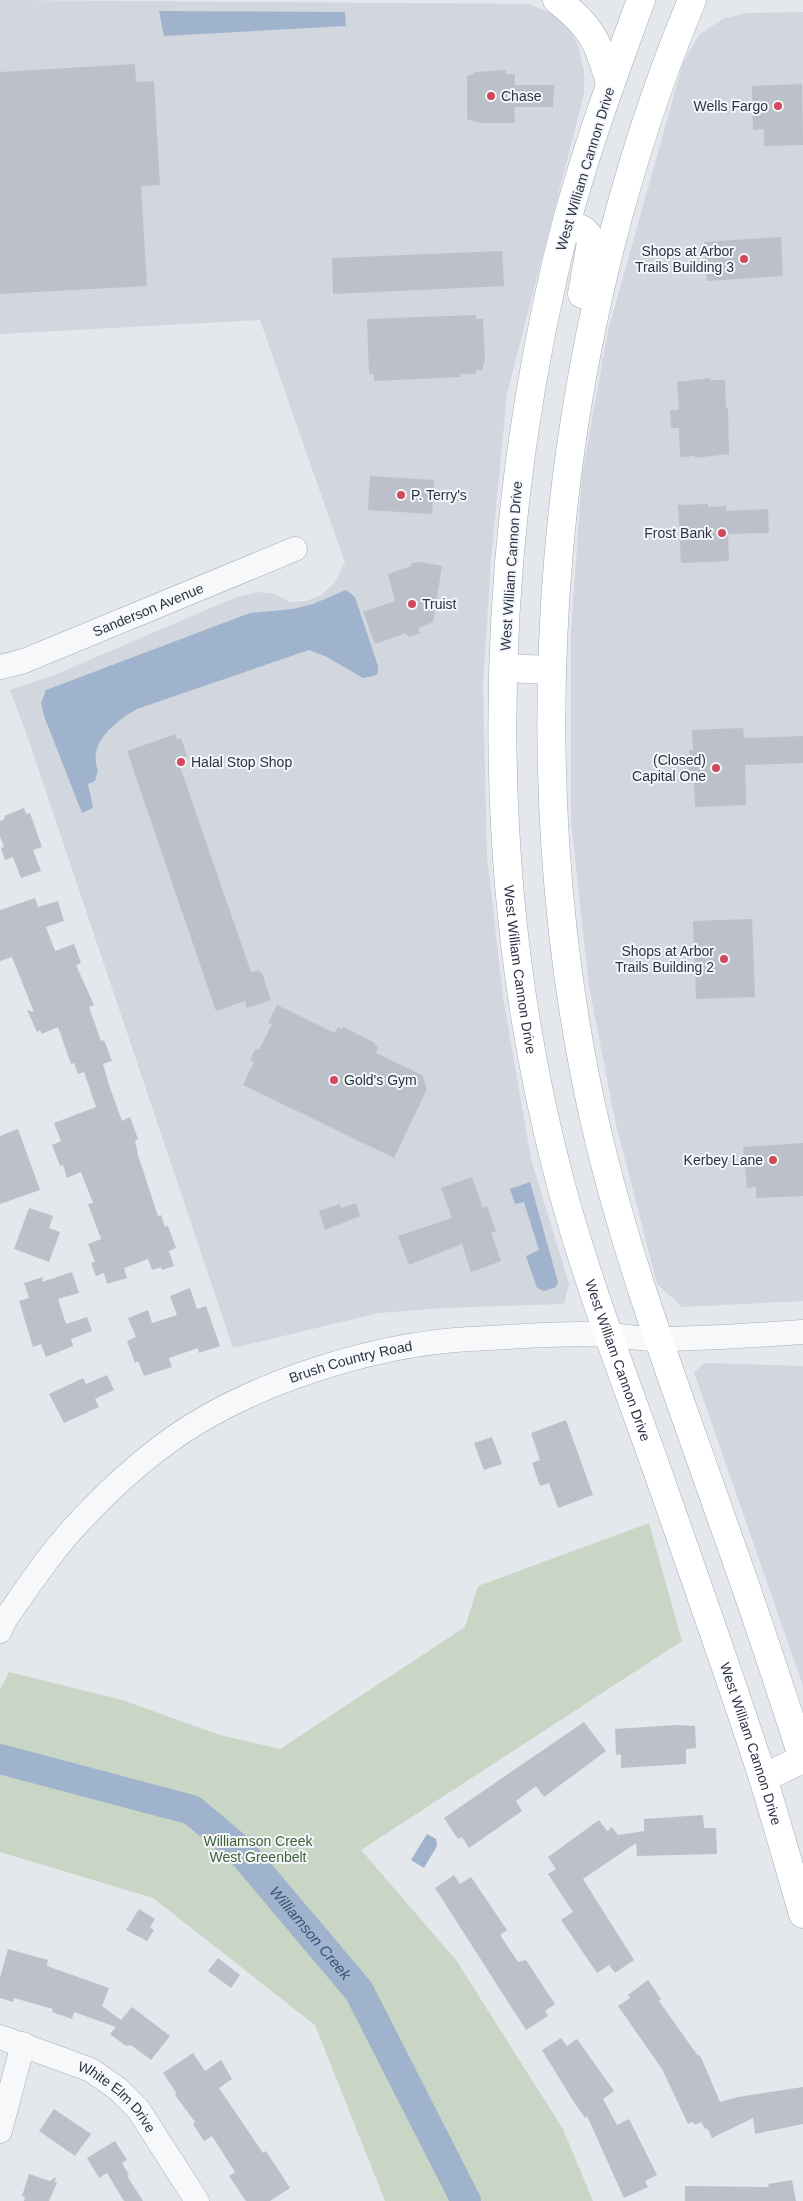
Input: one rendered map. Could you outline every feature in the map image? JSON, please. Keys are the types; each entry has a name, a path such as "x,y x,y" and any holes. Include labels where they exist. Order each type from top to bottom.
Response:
{"main road":[{"path":"557,0 574,13 588,28 600,49 610,84"},
{"name":"West William Cannon Drive","path":"641,0 610,84 566,224 538,351 517,473 508,569 504,668 505,817 511,915 542,1104 561,1186 584,1264 608,1335 763,1778 803,1914"},
{"path":"692,0 670,53 640,140 594,312 576,410 565,499 552,670 552,762 556,866 578,1034 596,1126 625,1238 657,1339 721,1516 803,1759 763,1778"},
{"path":"566,224 585,230 591,243 576,328 573,369 576,410"},
{"path":"504,668 552,670"}],"street":[{"name":"Sanderson Avenue","path":"0,666 24,661 295,549"},
{"name":"Brush Country Road","path":"1,1624 63,1541 121,1481 162,1447 205,1419 235,1402 278,1384 342,1362 412,1346 468,1339 608,1335 657,1339 803,1332"},
{"name":"White Elm Drive","path":"0,2037 91,2070 118,2090 138,2109 197,2201"},
{"path":"0,2131 23,2044"}],"shaded area":[{"path":"0,0 529,4 551,13 568,25 579,48 584,72 584,94 507,394 491,560 483,686 487,856 503,997 531,1159 569,1284 564,1304 443,1308 379,1313 233,1348 29,741 10,690 57,674 234,598 258,592 274,594 290,602 306,601 321,595 334,583 345,563 260,320 0,334"},
{"path":"803,12 803,1301 682,1307 657,1284 615,1120 589,986 571,822 571,632 582,475 608,331 683,63 699,35 724,18 749,13"},
{"path":"705,1363 803,1366 803,1686 694,1372"}],"green space":[{"name":"Williamson Creek West Greenbelt","path":"649,1523 682,1641 361,1850 456,1960 563,2129 593,2201 385,2201 315,2025 153,1898 0,1852 0,1690 9,1672 122,1700 220,1735 280,1749 465,1627 478,1586"}],"water":[{"path":"159,11 345,12 346,26 164,36"},
{"path":"346,590 355,597 378,666 378,673 374,676 363,678 327,657 309,650 137,709 113,726 100,742 96,751 98,770 95,781 88,784 93,808 82,813 44,716 41,703 46,690 250,613 293,609 313,604"},
{"path":"530,1182 558,1282 556,1287 544,1291 537,1288 526,1256 539,1250 524,1202 515,1204 510,1189"},
{"path":"427,1834 436,1839 437,1846 424,1868 411,1860"}],"building":[{"path":"135,64 136,82 154,81 160,185 141,186 147,286 0,294 0,72"},
{"name":"Chase","path":"506,70 506,74 515,74 515,85 554,85 553,107 514,107 515,123 480,123 467,119 467,76 475,72"},
{"name":"Wells Fargo","path":"802,84 803,145 764,146 764,129 753,130 752,86"},
{"name":"Shops at Arbor Trails Building 3","path":"781,237 783,276 707,281 704,242"},
{"path":"502,251 504,286 333,294 332,258"},
{"path":"476,315 476,319 483,319 485,363 483,363 483,370 476,370 476,374 460,374 461,377 374,381 374,374 369,374 367,319"},
{"path":"710,378 710,380 725,380 729,454 695,458 695,456 680,457 679,428 671,428 670,410 679,410 677,382"},
{"name":"P. Terry's","path":"370,476 434,480 432,514 368,510"},
{"name":"Frost Bank","path":"708,504 708,507 726,506 726,511 768,509 769,533 728,534 729,561 681,563 678,505"},
{"name":"Truist","path":"420,562 442,566 433,622 418,628 420,633 408,637 406,633 375,644 363,612 395,601 388,574 411,566 411,563"},
{"name":"(Closed) Capital One","path":"743,728 744,738 803,736 803,763 745,765 746,805 695,807 694,783 690,784 687,760 690,759 689,750 693,750 692,730"},
{"path":"176,734 177,740 181,738 187,756 184,757 185,762 179,764 251,972 259,970 262,973 271,1000 247,1008 245,1001 216,1011 127,751"},
{"path":"24,808 26,814 30,813 42,847 33,850 41,871 21,878 13,857 5,860 1,848 4,847 0,836 0,821 5,819 4,816"},
{"path":"35,898 38,907 58,901 64,921 46,927 55,951 74,944 81,963 76,965 94,1005 89,1007 101,1041 104,1040 112,1061 103,1064 109,1085 122,1121 130,1117 138,1139 135,1140 138,1155 158,1216 161,1215 165,1227 168,1226 176,1248 169,1251 174,1266 162,1270 161,1267 152,1270 148,1259 124,1268 127,1278 107,1284 104,1273 96,1276 91,1263 95,1262 88,1244 101,1239 88,1204 93,1203 81,1172 67,1178 63,1165 60,1166 52,1145 61,1141 54,1123 96,1107 84,1072 78,1074 74,1063 71,1064 58,1027 42,1034 40,1030 37,1032 27,1010 34,1012 12,957 0,961 0,910"},
{"name":"Shops at Arbor Trails Building 2","path":"752,919 755,997 696,999 693,921"},
{"name":"Gold's Gym","path":"277,1005 335,1033 338,1027 342,1029 343,1027 375,1043 374,1045 378,1047 376,1053 422,1075 427,1089 394,1158 243,1085 254,1062 250,1060 256,1048 259,1050 272,1024 268,1023"},
{"path":"18,1129 40,1190 0,1204 0,1136"},
{"name":"Kerbey Lane","path":"803,1143 803,1196 756,1198 756,1187 747,1188 743,1147"},
{"path":"472,1177 483,1208 487,1206 496,1231 491,1233 501,1261 471,1272 462,1244 409,1265 398,1236 452,1218 441,1188"},
{"path":"356,1203 360,1216 325,1230 319,1211 340,1204 341,1208"},
{"path":"29,1208 53,1216 49,1228 60,1232 49,1262 14,1249"},
{"path":"72,1272 79,1293 58,1299 66,1324 87,1317 92,1331 71,1339 73,1346 46,1357 41,1344 33,1347 19,1301 29,1298 24,1283 43,1277 42,1282"},
{"path":"190,1288 197,1309 206,1306 220,1346 199,1353 198,1348 169,1358 172,1367 144,1376 138,1361 135,1363 127,1341 136,1337 128,1318 148,1310 152,1323 177,1315 170,1296"},
{"path":"107,1375 114,1390 95,1399 99,1407 64,1423 49,1394 83,1378 86,1384"},
{"path":"566,1420 593,1495 558,1508 549,1483 540,1486 532,1463 540,1460 531,1433"},
{"path":"492,1437 502,1464 484,1470 474,1443"},
{"path":"584,1722 606,1751 544,1797 536,1786 516,1801 522,1811 469,1848 462,1837 458,1839 444,1818"},
{"path":"676,1725 695,1726 696,1748 686,1749 686,1764 621,1768 621,1754 616,1755 615,1729"},
{"path":"703,1815 704,1828 716,1828 717,1854 637,1856 636,1843 583,1879 634,1960 615,1973 609,1965 597,1973 561,1920 573,1912 548,1874 556,1869 548,1857 599,1820 607,1831 612,1827 618,1835 644,1831 644,1819"},
{"path":"454,1875 460,1884 471,1877 507,1930 500,1935 518,1962 526,1960 555,2004 545,2011 548,2016 526,2030 435,1888"},
{"path":"139,1909 155,1919 150,1927 154,1930 147,1941 126,1930"},
{"path":"8,1949 48,1960 47,1966 109,1988 102,2006 121,2020 132,2007 170,2036 151,2060 131,2045 126,2046 110,2034 116,2027 74,2012 72,2019 52,2012 53,2009 14,1998 13,2002 0,1998 0,1978"},
{"path":"218,1958 240,1975 231,1988 208,1971"},
{"path":"648,1980 661,1999 659,2001 698,2056 700,2055 720,2102 738,2097 803,2087 803,2124 755,2134 753,2118 712,2138 707,2128 705,2129 701,2122 695,2125 693,2122 688,2124 662,2069 618,2006 630,1998 628,1995"},
{"path":"561,2038 567,2046 577,2039 614,2091 603,2099 617,2125 629,2119 657,2175 645,2181 648,2187 624,2198 587,2116 585,2118 542,2050"},
{"path":"193,2053 205,2071 221,2060 232,2079 219,2088 263,2153 266,2151 290,2188 270,2201 246,2201 229,2176 235,2172 212,2136 204,2141 193,2124 195,2122 175,2095 177,2094 163,2073"},
{"path":"54,2109 91,2134 75,2156 39,2131"},
{"path":"115,2141 127,2160 122,2163 129,2175 127,2176 143,2201 124,2201 107,2173 99,2178 87,2158"},
{"path":"29,2174 50,2181 56,2177 55,2182 57,2183 49,2201 24,2201 25,2197 22,2196"},
{"path":"792,2180 796,2201 685,2201 685,2186 769,2187 768,2184"}],"waterway":[{"name":"Williamson Creek","path":"0,1759 192,1810 241,1851 359,1991 466,2201"}],"place":[{"name":"Chase","path":"491,96"},
{"name":"Wells Fargo","path":"778,106"},
{"name":"Shops at Arbor Trails Building 3","path":"744,259"},
{"name":"P. Terry's","path":"401,495"},
{"name":"Frost Bank","path":"722,533"},
{"name":"Truist","path":"412,604"},
{"name":"Halal Stop Shop","path":"181,762"},
{"name":"(Closed) Capital One","path":"716,768"},
{"name":"Shops at Arbor Trails Building 2","path":"724,959"},
{"name":"Gold's Gym","path":"334,1080"},
{"name":"Kerbey Lane","path":"773,1160"}]}
